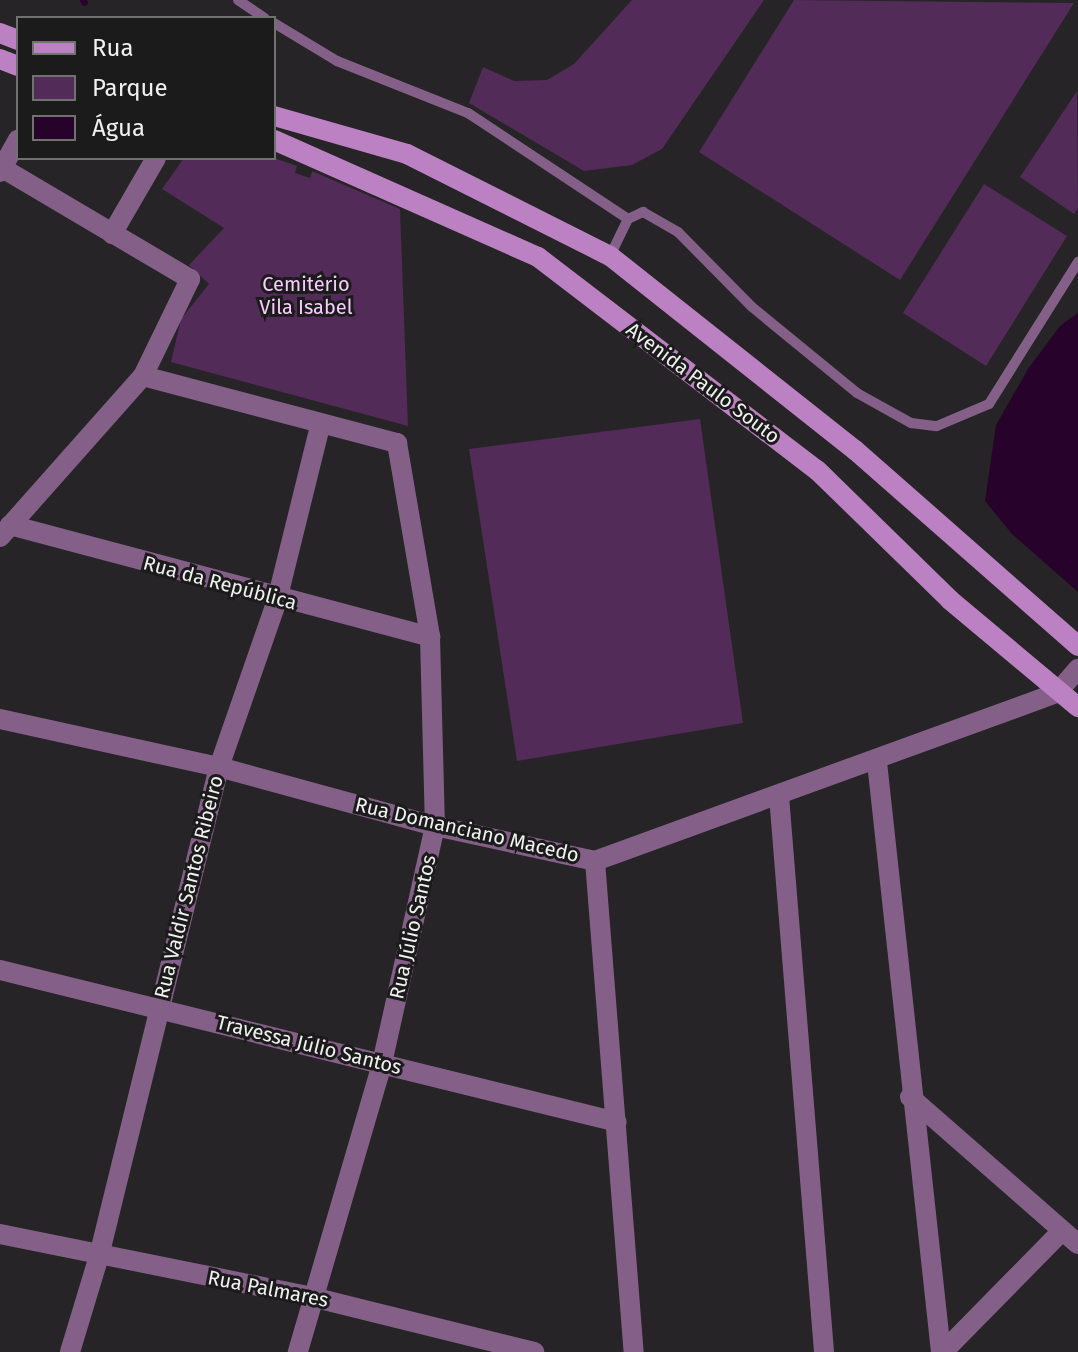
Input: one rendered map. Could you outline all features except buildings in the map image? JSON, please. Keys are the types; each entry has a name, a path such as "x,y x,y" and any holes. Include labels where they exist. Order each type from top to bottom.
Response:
{"street":[{"name":"Avenida Paulo Souto","path":"276,117 407,154 610,256 855,450 1078,646"},
{"name":"Avenida Paulo Souto","path":"276,141 538,257 817,470 950,600 1057,693 1078,707"},
{"path":"5,531 143,376 190,279 1,170 16,144"},
{"path":"112,234 155,160"},
{"path":"143,376 320,426"},
{"name":"Rua Júlio Santos","path":"298,1352 382,1064 435,826 430,637 397,443 320,426"},
{"name":"Rua Valdir Santos Ribeiro","path":"70,1352 99,1256 219,767 277,600 320,426"},
{"name":"Rua da República","path":"5,531 430,637"},
{"path":"1057,693 1078,669"},
{"name":"Rua Domanciano Macedo","path":"0,719 219,767 435,826 595,861 877,762 1057,693"},
{"path":"877,762 910,1097 942,1352"},
{"path":"779,796 824,1352"},
{"path":"595,861 634,1352"},
{"name":"Travessa Júlio Santos","path":"0,970 159,1006 617,1122"},
{"path":"910,1097 1070,1237 942,1352"},
{"name":"Rua Palmares","path":"0,1234 312,1297 534,1352"}],"lane":[{"path":"238,0 262,16"},
{"path":"276,24 337,61 468,113 628,219"},
{"path":"610,256 628,219 643,212 678,232 796,344 857,393 911,423 937,426 989,404 1078,262"}],"green space":[{"path":"632,0 764,0 662,149 632,165 584,171 469,103 483,67 514,81 547,80 574,64"},
{"path":"794,0 1074,3 900,280 699,152"},
{"path":"1077,91 1078,208 1074,214 1020,177"},
{"name":"Cemitério Vila Isabel","path":"276,159 297,166 295,173 310,178 312,171 400,209 408,426 171,362 181,319 209,284 189,265 224,228 162,189 183,160"},
{"path":"984,184 1067,236 986,366 903,313"},
{"path":"700,419 743,723 517,761 469,449"}],"water":[{"path":"1078,313 1078,592 1012,534 985,501 996,425 1028,369 1060,326"}]}
